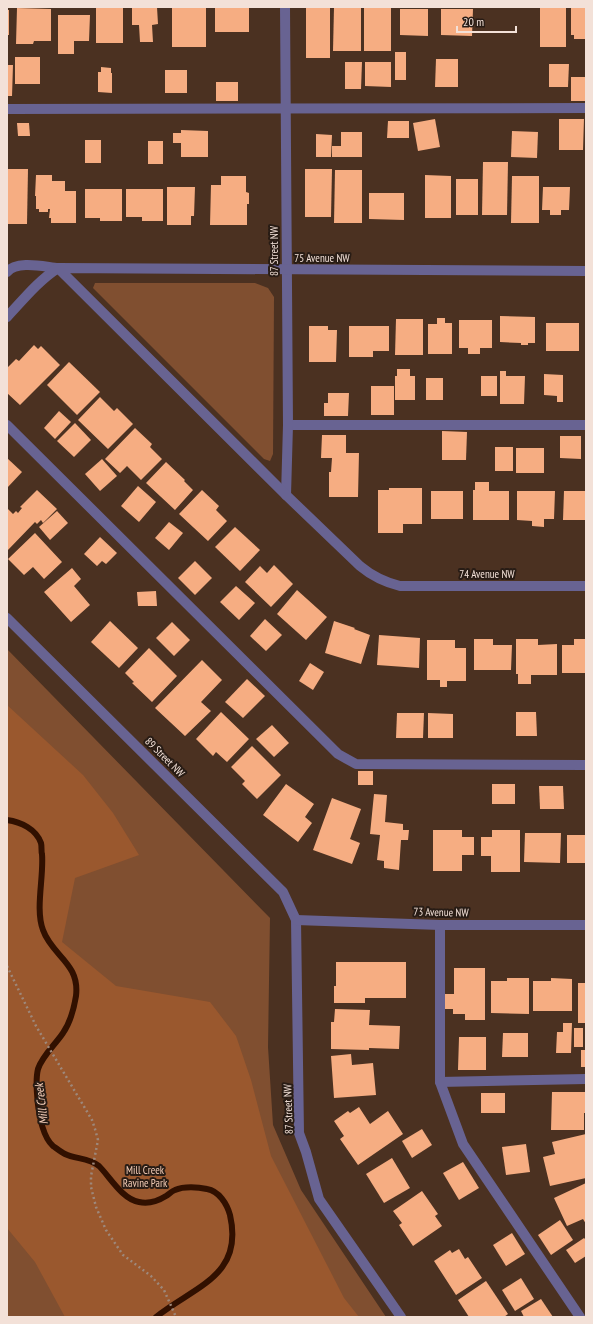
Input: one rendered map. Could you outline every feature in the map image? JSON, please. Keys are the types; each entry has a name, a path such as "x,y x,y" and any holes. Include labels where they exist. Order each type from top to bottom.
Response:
{"street":[{"name":"87 Street NW","path":"285,7 288,425 286,495"},
{"path":"7,109 586,108"},
{"name":"75 Avenue NW","path":"7,272 14,266 26,265 58,268 586,271"},
{"path":"7,317 37,285 58,268 286,495"},
{"path":"288,425 586,425"},
{"path":"7,426 338,754 356,764 586,765"},
{"name":"74 Avenue NW","path":"286,495 360,566 372,576 388,583 400,586 586,586"},
{"name":"89 Street NW","path":"7,618 283,892 296,920"},
{"name":"87 Street NW","path":"296,920 299,1133 319,1199 401,1317"},
{"name":"73 Avenue NW","path":"296,920 440,925 586,925"},
{"path":"440,925 440,1082 464,1144 580,1317"},
{"path":"440,1082 586,1079"}],"path":[{"path":"7,966 36,1026 92,1120 98,1140 91,1176 91,1187 96,1207 106,1230 124,1255 151,1276 164,1290 176,1317"}],"green space":[{"path":"95,283 255,283 268,288 274,297 273,454 270,461 264,459 93,288"},
{"name":"Mill Creek Ravine Park","path":"7,649 270,918 268,1047 273,1125 301,1190 386,1317 7,1317"},
{"name":"Mill Creek Ravine Park","path":"7,705 83,775 113,813 139,855 75,878 62,942 116,986 210,1002 236,1036 251,1080 271,1156 344,1298 359,1317 65,1317 35,1262 7,1228"}],"building":[{"path":"96,7 123,7 123,43 96,43"},
{"path":"132,7 157,7 158,24 152,25 153,42 140,42 139,25 132,25"},
{"path":"172,7 206,7 206,47 172,47"},
{"path":"215,7 249,7 249,32 215,32"},
{"path":"334,7 361,7 361,51 333,51"},
{"path":"364,7 391,7 391,51 364,51"},
{"path":"540,7 566,7 566,47 540,47"},
{"path":"571,7 586,7 586,39 574,39 574,35 571,35"},
{"path":"17,8 51,9 51,41 34,41 33,44 16,44"},
{"path":"306,8 330,8 330,58 306,58"},
{"path":"400,9 428,9 428,36 400,35"},
{"path":"441,9 473,9 472,36 441,35"},
{"path":"7,10 9,10 9,35 7,35"},
{"path":"58,15 90,15 89,41 74,41 74,54 58,54"},
{"path":"395,52 406,52 406,80 395,80"},
{"path":"15,57 40,57 40,84 15,84"},
{"path":"436,59 458,59 458,87 435,87"},
{"path":"345,62 362,62 361,89 345,89"},
{"path":"365,62 391,62 391,87 365,86"},
{"path":"549,64 569,64 568,87 549,87"},
{"path":"7,65 13,65 12,96 7,96"},
{"path":"101,67 111,68 112,93 98,92 98,72 101,72"},
{"path":"165,70 187,70 187,93 165,93"},
{"path":"571,77 586,77 586,101 571,101"},
{"path":"216,82 238,82 238,101 216,101"},
{"path":"435,119 440,147 418,151 413,123"},
{"path":"559,119 584,119 583,150 559,150"},
{"path":"388,121 409,121 409,138 387,138"},
{"path":"17,123 29,123 30,136 18,136"},
{"path":"181,130 208,131 208,157 181,157 181,143 173,143 173,133 181,133"},
{"path":"512,131 538,132 537,158 511,157"},
{"path":"341,132 362,132 362,157 332,157 332,146 341,146"},
{"path":"316,134 332,135 331,157 316,157"},
{"path":"85,140 101,140 101,163 85,163"},
{"path":"148,141 163,141 163,164 148,164"},
{"path":"483,162 508,162 507,215 482,215"},
{"path":"7,169 28,169 27,224 7,224"},
{"path":"305,169 332,169 331,217 305,217"},
{"path":"335,170 362,170 362,223 334,223"},
{"path":"36,175 52,175 52,181 65,181 65,191 76,191 76,223 51,223 51,218 49,218 50,209 48,209 48,212 39,212 39,209 36,209"},
{"path":"425,175 451,176 451,218 425,218"},
{"path":"221,176 246,176 246,192 249,193 249,204 247,204 247,225 210,225 211,185 221,185"},
{"path":"512,176 539,176 539,223 511,223"},
{"path":"456,179 478,179 478,215 456,215"},
{"path":"167,187 195,187 194,216 191,216 191,225 167,225"},
{"path":"543,187 570,187 569,210 561,210 561,215 550,215 550,210 542,210"},
{"path":"85,189 122,189 122,221 100,221 100,218 85,218"},
{"path":"126,189 163,189 163,221 142,221 142,217 126,217"},
{"path":"369,193 404,193 404,220 369,219"},
{"path":"500,316 535,317 535,343 521,345 521,343 500,342"},
{"path":"437,318 445,318 445,323 452,323 452,354 428,354 428,324 437,324"},
{"path":"396,319 423,319 423,355 395,355"},
{"path":"459,320 492,320 492,348 480,348 480,354 468,354 468,348 459,348"},
{"path":"546,323 579,323 579,351 546,351"},
{"path":"309,326 328,326 328,330 337,330 336,362 309,362"},
{"path":"349,326 389,326 389,351 373,351 373,357 349,357"},
{"path":"34,345 38,349 41,346 60,365 20,405 7,393 7,368 16,359 19,361"},
{"path":"69,362 100,392 77,415 47,385"},
{"path":"397,369 410,369 410,376 415,376 415,400 395,400 395,376 397,376"},
{"path":"500,371 506,371 506,376 525,376 524,404 500,404"},
{"path":"544,374 563,375 563,402 557,402 557,396 544,395"},
{"path":"481,376 497,376 497,396 481,396"},
{"path":"426,378 443,378 443,400 426,400"},
{"path":"371,386 394,386 394,415 371,415"},
{"path":"328,393 349,393 348,416 324,416 324,403 328,403"},
{"path":"100,397 114,411 117,408 133,424 108,449 78,420"},
{"path":"59,411 71,422 55,439 44,428"},
{"path":"75,423 91,440 74,457 57,441"},
{"path":"135,428 152,444 150,447 162,459 141,480 127,466 120,473 105,459"},
{"path":"442,431 467,432 466,460 442,460"},
{"path":"322,435 346,435 346,453 359,453 358,497 329,497 329,472 331,472 332,458 321,458"},
{"path":"560,436 581,436 581,459 560,458"},
{"path":"495,447 513,447 513,471 495,471"},
{"path":"516,448 544,448 544,473 516,473"},
{"path":"7,458 22,472 7,488"},
{"path":"102,459 117,476 100,491 85,474"},
{"path":"166,462 193,490 175,510 146,483"},
{"path":"475,482 489,482 489,491 509,491 509,520 473,520 473,490 475,490"},
{"path":"138,486 156,502 139,522 121,506"},
{"path":"389,488 422,488 422,524 403,524 403,533 378,533 378,490 389,490"},
{"path":"37,490 57,509 43,523 41,520 37,524 35,522 7,551 7,508 13,514 16,511 18,513 22,508 20,507"},
{"path":"202,490 219,506 216,510 227,521 208,541 179,514"},
{"path":"431,491 463,491 463,519 431,519"},
{"path":"517,491 555,491 554,519 544,519 544,527 532,526 532,521 517,520"},
{"path":"564,491 586,491 586,520 563,520"},
{"path":"57,511 68,523 50,540 39,527"},
{"path":"169,522 183,533 169,550 155,538"},
{"path":"235,527 260,550 240,571 215,547"},
{"path":"35,533 62,562 44,579 33,567 24,575 8,559"},
{"path":"100,537 117,553 106,564 102,561 97,566 84,554"},
{"path":"195,561 212,578 195,595 178,578"},
{"path":"274,565 293,584 271,607 245,582 260,566 267,573"},
{"path":"72,568 81,579 74,586 90,605 71,622 44,592"},
{"path":"236,586 255,603 239,620 220,602"},
{"path":"297,590 327,617 306,640 277,614"},
{"path":"156,591 157,606 138,606 137,592"},
{"path":"265,619 282,635 266,651 250,636"},
{"path":"110,621 138,648 119,668 91,642"},
{"path":"334,621 370,635 361,664 325,653"},
{"path":"172,622 190,640 174,656 156,638"},
{"path":"379,635 420,638 419,668 377,665"},
{"path":"474,639 493,639 493,645 512,645 511,670 474,670"},
{"path":"516,639 538,639 538,645 557,644 557,675 531,675 531,684 518,684 518,674 516,674"},
{"path":"574,639 586,639 586,673 562,673 562,645 574,645"},
{"path":"427,640 455,640 455,648 466,648 466,681 447,681 447,687 440,687 440,680 427,680"},
{"path":"149,648 177,676 152,702 132,683 134,682 125,673"},
{"path":"202,660 222,680 201,702 211,711 185,736 155,708"},
{"path":"310,663 324,672 313,690 299,681"},
{"path":"247,679 265,696 243,718 225,702"},
{"path":"221,712 249,739 227,762 216,752 213,756 196,739"},
{"path":"516,712 536,712 537,736 516,736"},
{"path":"397,713 424,713 423,738 396,738"},
{"path":"428,713 453,714 453,738 428,738"},
{"path":"272,725 289,743 274,757 256,739"},
{"path":"252,746 281,775 257,799 242,784 245,781 231,767"},
{"path":"358,771 373,771 373,785 358,785"},
{"path":"286,784 314,804 305,817 312,823 298,842 263,815"},
{"path":"492,784 515,784 515,804 492,804"},
{"path":"539,786 563,786 564,809 540,809"},
{"path":"374,794 387,795 385,822 403,824 403,830 409,830 408,840 401,840 399,870 384,868 384,861 377,860 380,835 370,834"},
{"path":"332,798 361,809 350,839 360,843 352,864 313,850"},
{"path":"433,830 462,830 462,837 474,837 474,855 462,855 462,871 433,871"},
{"path":"492,830 520,830 520,872 491,872 491,856 481,856 481,837 492,837"},
{"path":"525,833 561,833 560,863 524,862"},
{"path":"567,835 586,835 586,863 567,863"},
{"path":"336,962 406,962 406,998 365,998 365,1003 334,1003"},
{"path":"454,968 485,968 485,1020 465,1020 465,1014 453,1014 453,1009 445,1009 445,994 454,994"},
{"path":"507,978 529,978 529,1014 491,1013 491,981 507,981"},
{"path":"551,978 572,979 572,1011 533,1011 533,981 551,981"},
{"path":"578,983 586,983 586,1023 578,1023"},
{"path":"335,1009 370,1010 369,1025 400,1026 399,1049 331,1049 331,1022 334,1022"},
{"path":"563,1023 572,1023 571,1053 556,1053 557,1032 563,1032"},
{"path":"574,1028 583,1028 583,1047 574,1047"},
{"path":"503,1033 528,1033 528,1057 502,1057"},
{"path":"459,1037 486,1037 486,1070 458,1070"},
{"path":"581,1050 586,1050 586,1067 581,1067"},
{"path":"351,1054 352,1065 373,1063 376,1095 334,1098 331,1056"},
{"path":"552,1092 586,1092 584,1130 551,1130"},
{"path":"481,1093 505,1093 505,1113 481,1113"},
{"path":"359,1107 370,1124 388,1111 403,1134 358,1165 340,1139 344,1136 334,1121 348,1111 350,1113"},
{"path":"422,1129 432,1145 412,1158 402,1141"},
{"path":"586,1134 586,1178 550,1186 543,1157 555,1154 552,1142"},
{"path":"526,1144 530,1172 506,1175 502,1147"},
{"path":"392,1158 410,1188 384,1203 366,1174"},
{"path":"463,1162 479,1188 459,1200 443,1173"},
{"path":"586,1183 586,1224 583,1219 567,1226 554,1198"},
{"path":"422,1191 438,1214 435,1216 442,1226 413,1246 399,1225 402,1223 393,1211"},
{"path":"560,1220 573,1240 551,1255 538,1235"},
{"path":"512,1233 525,1254 506,1266 493,1245"},
{"path":"584,1238 586,1240 586,1256 575,1263 566,1250"},
{"path":"459,1249 465,1259 468,1257 482,1278 456,1295 434,1261 450,1250 452,1253"},
{"path":"521,1278 534,1299 515,1311 502,1290"},
{"path":"486,1281 508,1314 504,1317 469,1317 458,1300"},
{"path":"541,1299 553,1317 524,1317 521,1311"}],"waterway":[{"name":"Mill Creek","path":"7,820 23,824 32,830 39,838 41,843 42,863 40,912 43,930 47,939 70,967 74,975 76,985 76,996 68,1025 42,1060 37,1074 36,1087 38,1105 42,1127 47,1138 53,1146 63,1153 95,1163 127,1197 133,1200 142,1203 153,1202 179,1189 191,1187 203,1188 211,1190 219,1195 225,1202 230,1215 232,1236 230,1252 223,1266 213,1277 200,1287 156,1317"}]}
